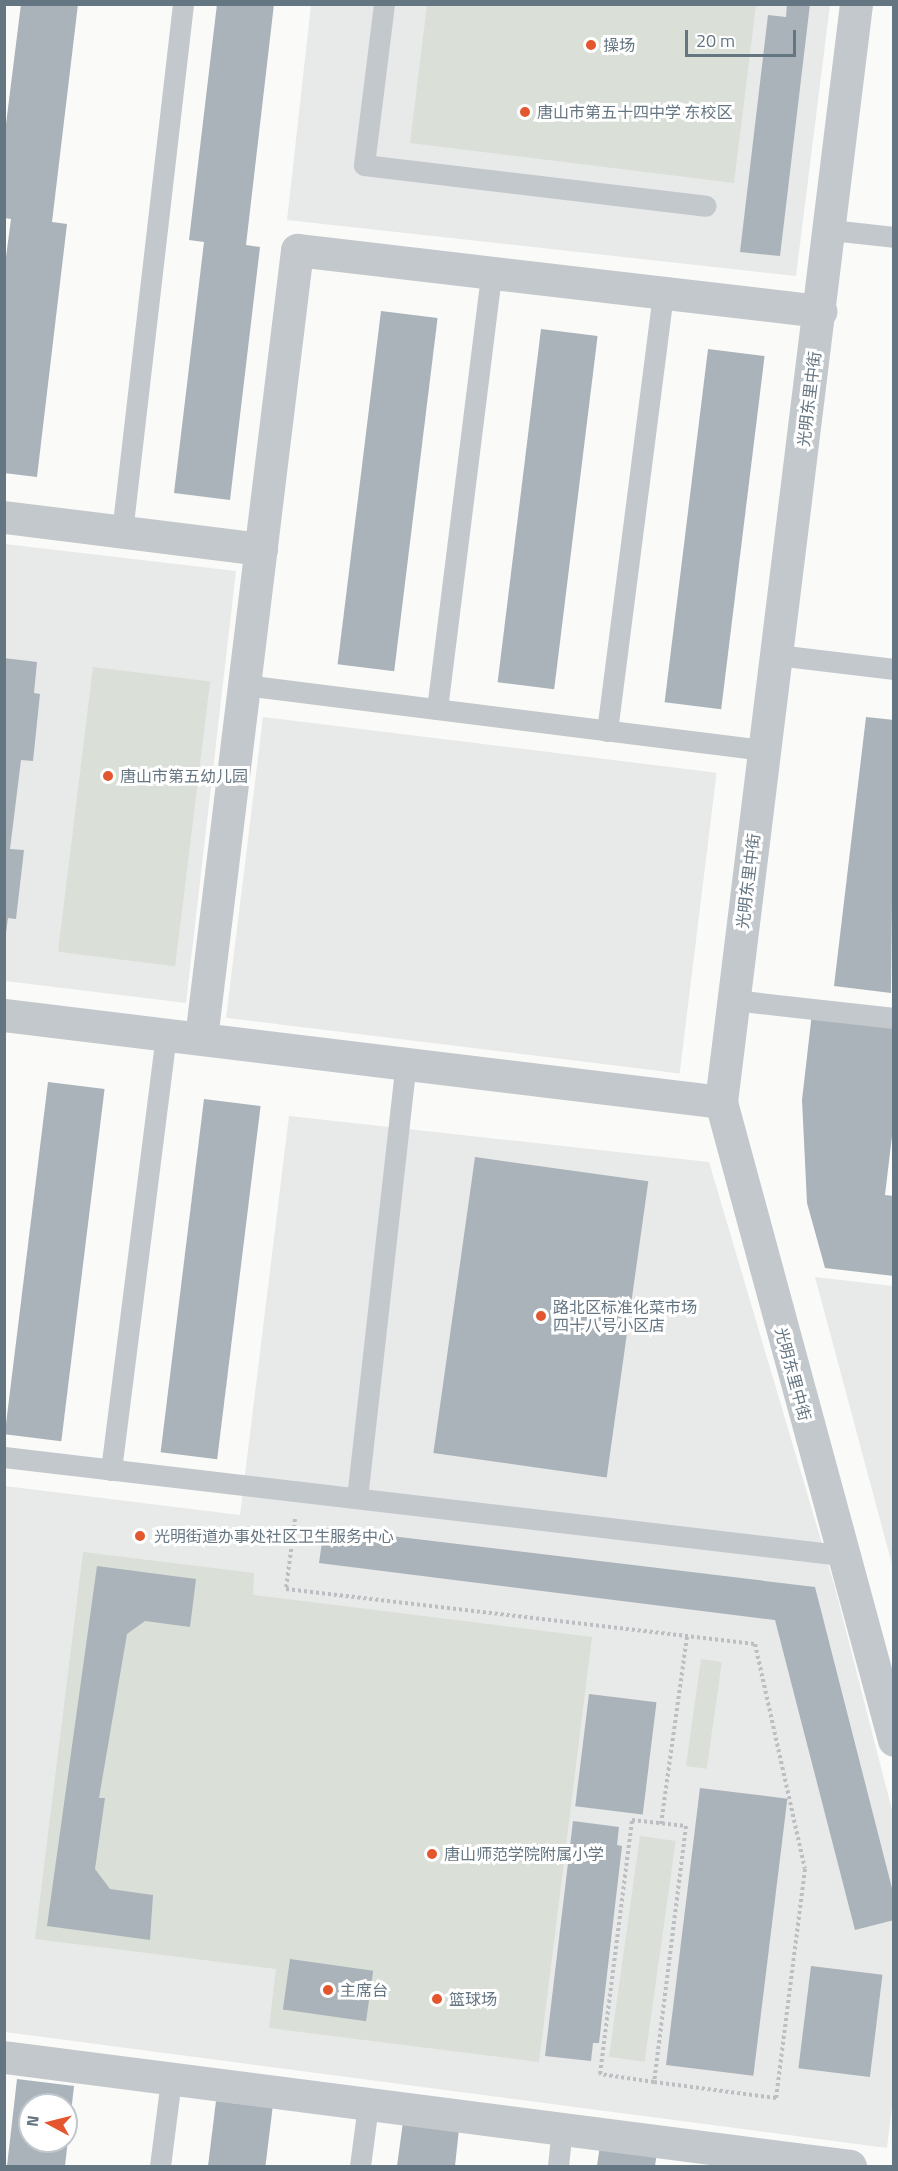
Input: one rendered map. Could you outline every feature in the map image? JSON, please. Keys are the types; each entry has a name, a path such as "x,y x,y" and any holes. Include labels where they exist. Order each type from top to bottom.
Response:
{"street":[{"name":"光明东里中街","path":"856,4 831,230 721,1102 841,1555 894,1740"},
{"path":"201,1038 297,250 820,311"},
{"path":"4,518 261,549"},
{"path":"4,1015 721,1102"},
{"path":"4,2057 562,2130 749,2160 850,2166"}],"lane":[{"path":"122,532 183,4"},
{"path":"384,4 364,165 706,206"},
{"path":"831,230 894,237"},
{"path":"437,709 491,273"},
{"path":"607,731 663,293"},
{"path":"777,655 894,669"},
{"path":"244,685 764,750"},
{"path":"733,1000 894,1018"},
{"path":"111,1470 166,1034"},
{"path":"357,1498 405,1064"},
{"path":"4,1457 841,1555"},
{"path":"160,2166 171,2080"},
{"path":"360,2166 368,2105"},
{"path":"558,2166 562,2130"}],"path":[{"path":"298,1492 286,1589 755,1644 805,1869 776,2098 654,2082 600,2074 632,1820 686,1826 654,2082"},
{"path":"661,1824 687,1636"}],"shaded area":[{"name":"唐山市第五十四中学 东校区","path":"311,5 830,5 796,276 287,220"},
{"path":"427,5 756,5 734,183 410,143"},
{"name":"唐山市第五幼儿园","path":"5,544 236,571 186,1003 5,981"},
{"path":"93,667 210,681 175,966 58,952"},
{"path":"263,717 717,773 680,1073 226,1018"},
{"path":"289,1116 709,1162 834,1584 893,1814 894,2089 887,2148 5,2032 5,1486 240,1515"},
{"path":"815,1277 893,1286 893,1568"},
{"path":"83,1552 254,1573 253,1595 592,1637 539,2062 269,2028 276,1969 35,1939"},
{"path":"701,1659 722,1662 707,1769 686,1766"},
{"path":"640,1836 676,1841 645,2062 609,2057"}],"building":[{"path":"21,4 78,4 52,222 67,224 37,477 4,473 4,272 11,219 4,218 4,140"},
{"path":"217,4 274,4 246,245 260,247 230,500 174,493 204,242 189,240"},
{"path":"787,4 810,4 780,256 740,252 768,15 786,17"},
{"path":"381,311 438,318 394,671 338,664"},
{"path":"541,329 598,336 554,689 498,682"},
{"path":"708,349 765,356 721,709 665,702"},
{"path":"4,658 37,662 34,693 40,694 33,761 21,760 10,849 24,850 16,919 8,918 6,933"},
{"path":"866,717 894,720 891,993 834,986"},
{"path":"812,1013 894,1022 894,1119 885,1195 894,1196 894,1276 825,1268 807,1203 802,1100"},
{"path":"48,1082 105,1089 61,1441 5,1434"},
{"path":"204,1099 261,1106 217,1459 161,1452"},
{"name":"路北区标准化菜市场 四十八号小区店","path":"475,1157 648,1181 607,1477 433,1453"},
{"path":"324,1528 815,1587 894,1896 894,1920 855,1930 775,1620 319,1563"},
{"path":"97,1566 196,1579 190,1627 145,1621 127,1634 99,1798 105,1798 95,1869 110,1889 153,1895 150,1940 47,1926"},
{"path":"589,1694 656,1702 643,1814 575,1806"},
{"path":"700,1788 787,1799 753,2076 666,2065"},
{"path":"573,1821 619,1827 617,1845 622,1846 599,2043 593,2043 591,2061 545,2056"},
{"name":"主席台","path":"290,1959 373,1971 366,2021 283,2010"},
{"path":"811,1966 882,1975 870,2077 798,2068"},
{"path":"17,2079 74,2086 73,2093 18,2093 18,2153 66,2153 65,2166 7,2166"},
{"path":"216,2101 273,2108 265,2166 208,2166"},
{"path":"403,2122 459,2129 455,2166 397,2166"},
{"path":"600,2145 657,2152 655,2166 597,2166"}],"place":[{"name":"操场","path":"591,45"},
{"name":"唐山市第五十四中学 东校区","path":"525,112"},
{"name":"唐山市第五幼儿园","path":"108,776"},
{"name":"路北区标准化菜市场 四十八号小区店","path":"541,1316"},
{"name":"光明街道办事处社区卫生服务中心","path":"140,1536"},
{"name":"唐山师范学院附属小学","path":"432,1854"},
{"name":"主席台","path":"328,1990"},
{"name":"篮球场","path":"437,1999"}]}
